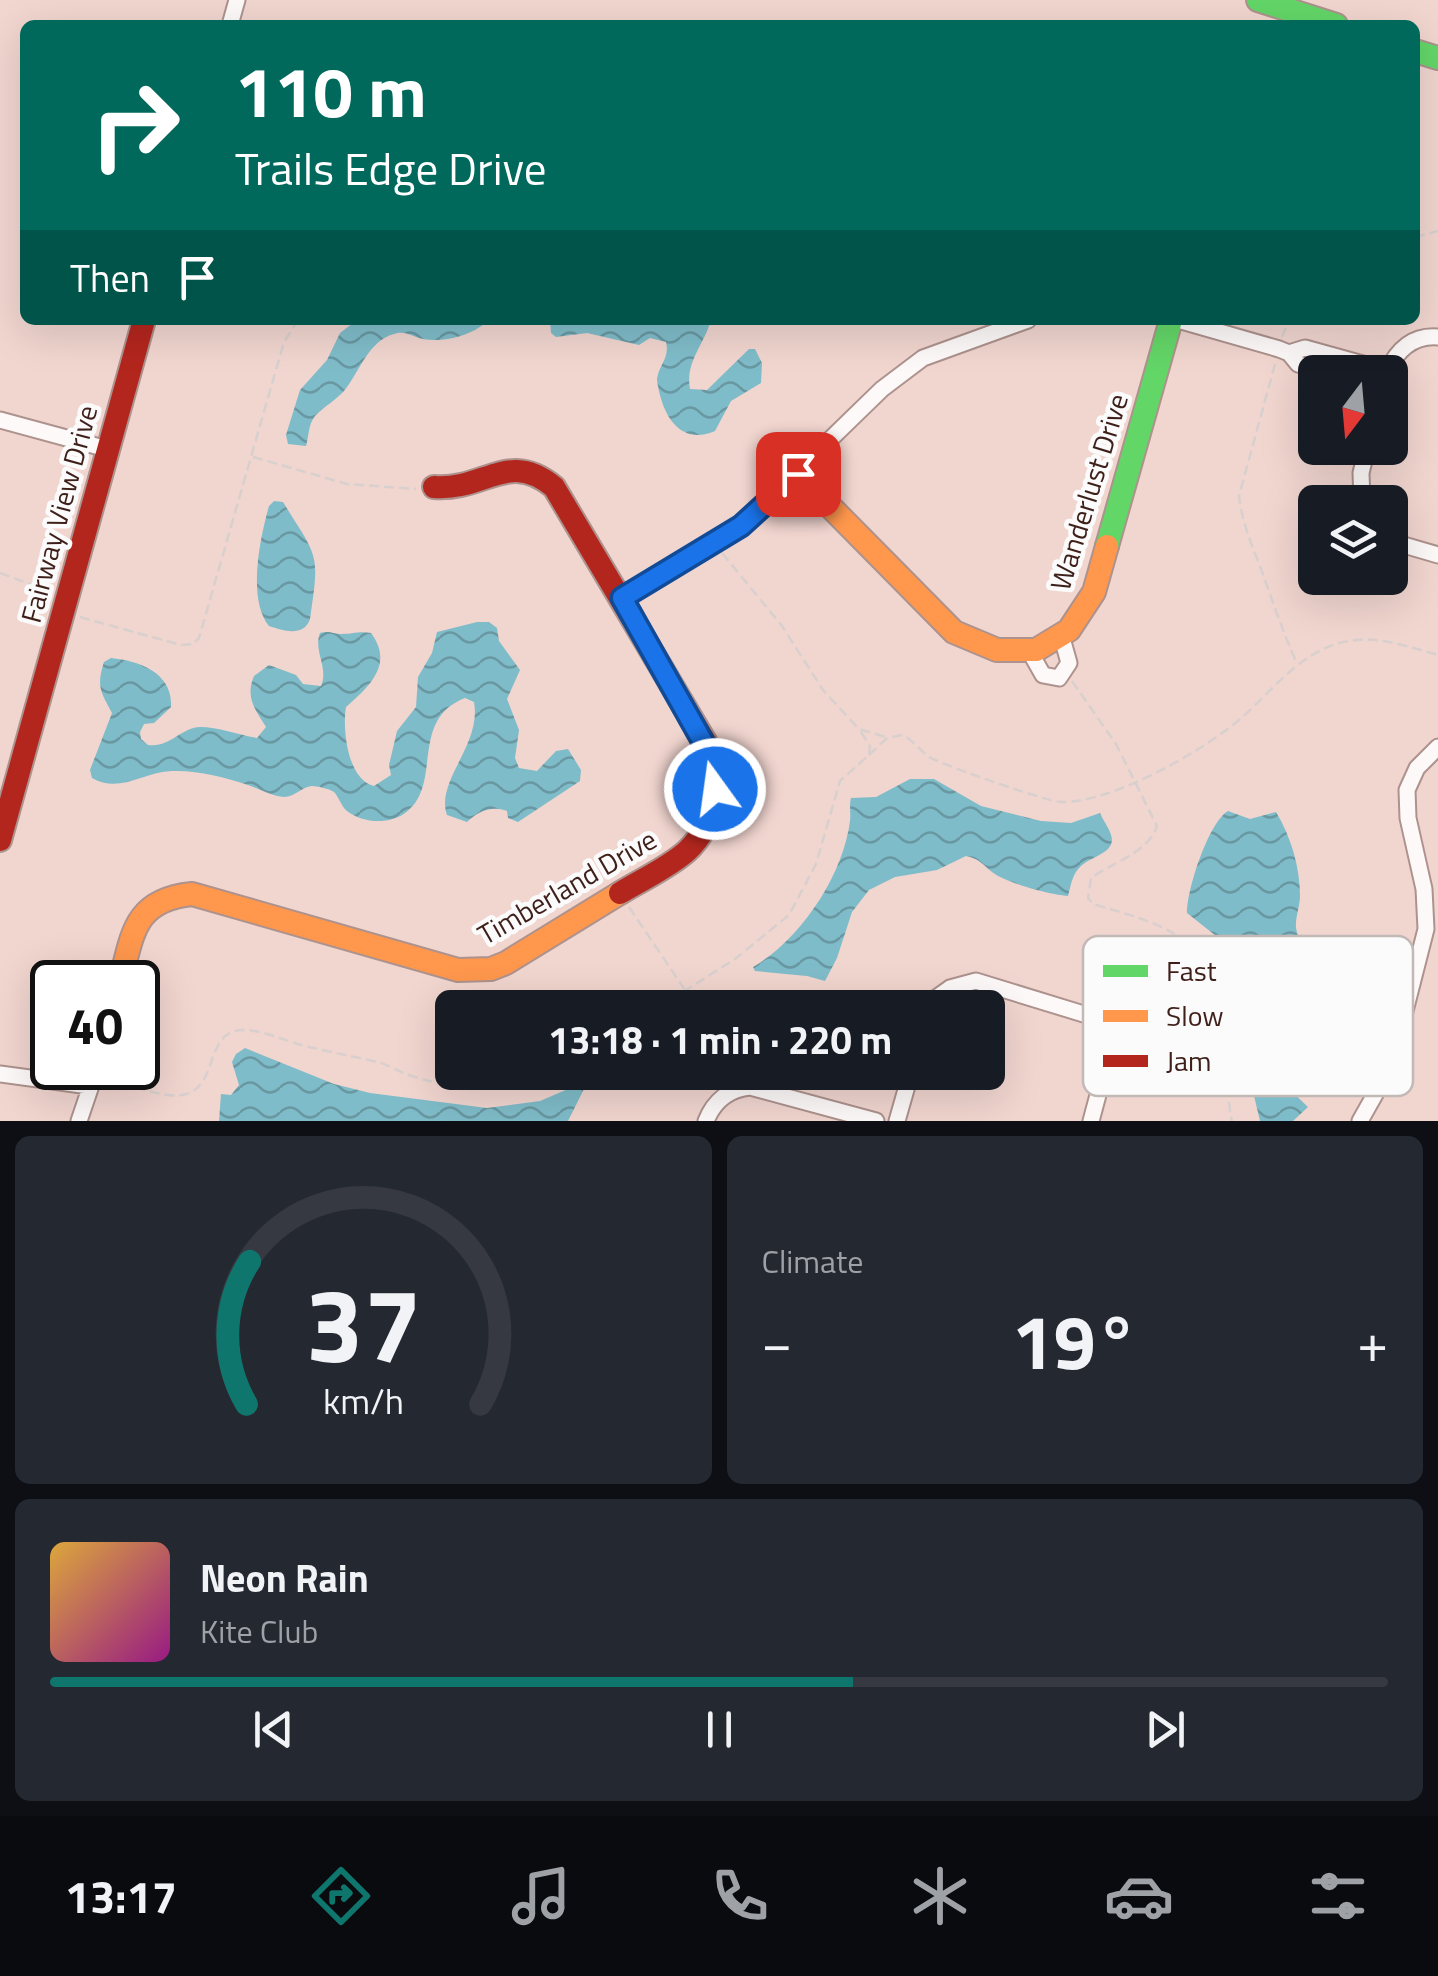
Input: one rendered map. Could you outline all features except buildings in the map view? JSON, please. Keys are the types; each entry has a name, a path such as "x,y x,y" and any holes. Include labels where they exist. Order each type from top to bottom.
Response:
{"street":[{"path":"1258,0 1320,20"},
{"name":"Fairway View Drive","path":"0,840 71,614 107,449 143,325"},
{"path":"622,598 741,526 882,389 924,358 1014,325"},
{"name":"Wanderlust Drive","path":"1062,638 1094,592 1173,325"},
{"path":"1192,325 1284,351 1305,348 1329,355"},
{"path":"1398,355 1414,340 1438,337"},
{"path":"1284,351 1298,364"},
{"path":"0,420 107,449"},
{"name":"Timberland Drive","path":"126,960 138,918 154,902 177,894 192,894 458,970 474,971 506,963 686,852 696,840 712,807 716,772 705,744 554,486 521,468 507,469 468,486 434,487"},
{"path":"798,474 954,632 985,648 1030,652 1062,638 1069,656 1066,672 1058,678 1043,675 1030,652"},
{"path":"1408,546 1438,554"},
{"path":"1413,979 1426,928 1424,890 1408,818 1408,790 1417,768 1438,747"},
{"path":"948,990 976,981 1083,1014"},
{"path":"0,1074 30,1079"},
{"path":"706,1121 714,1105 728,1094 757,1087 876,1121"},
{"path":"79,1121 88,1090"},
{"path":"897,1121 905,1090"},
{"path":"1091,1121 1098,1096"},
{"path":"1360,1121 1374,1096"}],"path":[{"path":"0,573 41,588 47,606 56,613 180,645 196,641 204,627 284,342 295,325"},
{"path":"1288,325 1284,351 1239,496 1281,628 1298,664"},
{"path":"251,457 347,484 410,490 434,487"},
{"path":"713,543 782,626 823,690 858,729 870,746 869,755"},
{"path":"858,729 888,738 902,735 932,759 1053,801 1082,799 1133,782 1208,744 1298,664 1332,646 1358,640 1438,655"},
{"path":"1066,672 1116,744 1157,826 1154,838 1090,878 1088,898 1094,904 1155,922 1173,936"},
{"path":"619,894 685,990 734,959 788,915 816,864 840,781 888,738"},
{"path":"160,1089 182,1095 195,1090 204,1080 214,1049 222,1038 232,1031 248,1030 435,1079"},
{"path":"1228,1096 1232,1121"}],"water":[{"path":"350,325 482,325 449,339 423,339 402,333 385,338 371,350 344,391 315,416 306,446 288,444 286,435 300,390 327,360 340,333"},
{"path":"550,325 709,325 693,362 690,389 707,390 749,349 755,349 762,363 761,383 731,401 715,431 686,433 667,414 659,392 657,379 667,352 666,342 650,338 639,345 587,333 556,337"},
{"path":"274,501 283,502 313,556 315,580 310,619 298,630 269,626 258,600 259,551 269,506"},
{"path":"489,622 497,628 499,641 520,670 507,699 519,730 515,758 519,768 537,771 556,751 568,749 581,770 580,781 518,822 508,818 507,811 496,809 481,812 467,822 447,815 447,789 475,718 474,702 465,698 448,708 437,721 416,801 405,813 391,819 376,821 353,815 334,792 317,787 284,797 230,779 191,772 161,772 112,784 92,778 90,770 112,713 100,684 104,662 111,658 143,666 167,685 171,707 154,723 144,724 140,732 148,745 163,744 200,727 257,738 266,727 251,697 254,676 269,665 296,675 303,684 321,686 320,633 363,632 371,633 378,644 380,664 371,683 346,707 345,728 358,774 374,786 391,775 389,765 397,731 416,707 418,677 432,653 437,632"},
{"path":"910,779 934,779 981,806 1041,821 1071,823 1100,813 1112,841 1106,850 1077,870 1068,896 1007,880 966,856 937,870 895,877 869,890 852,912 825,981 755,971 753,967 787,941 829,884 846,842 851,798 876,797"},
{"path":"1228,811 1250,819 1276,812 1290,842 1300,885 1298,936 1216,936 1187,913 1200,858 1220,818"},
{"path":"245,1048 334,1084 370,1093 487,1108 540,1101 566,1090 584,1090 568,1121 219,1121 221,1094 231,1095 239,1085 232,1062"},
{"path":"1254,1096 1297,1096 1308,1107 1293,1121 1260,1121"}],"traffic: fast":[{"path":"1258,0 1320,20"},
{"path":"1420,53 1438,58"},
{"path":"1107,546 1170,325"}],"traffic: slow":[{"path":"798,474 954,632 997,650 1036,650 1069,630 1094,592 1107,546"},
{"path":"126,960 133,934 147,912 158,903 192,894 458,970 491,969 620,893"}],"traffic: jam":[{"path":"0,840 143,325"},
{"path":"434,487 452,487 509,471 538,476 554,487 706,743 714,785 704,828 680,857 620,893"}],"route":[{"path":"715,789 712,758 622,598 741,526 798,474"}]}
